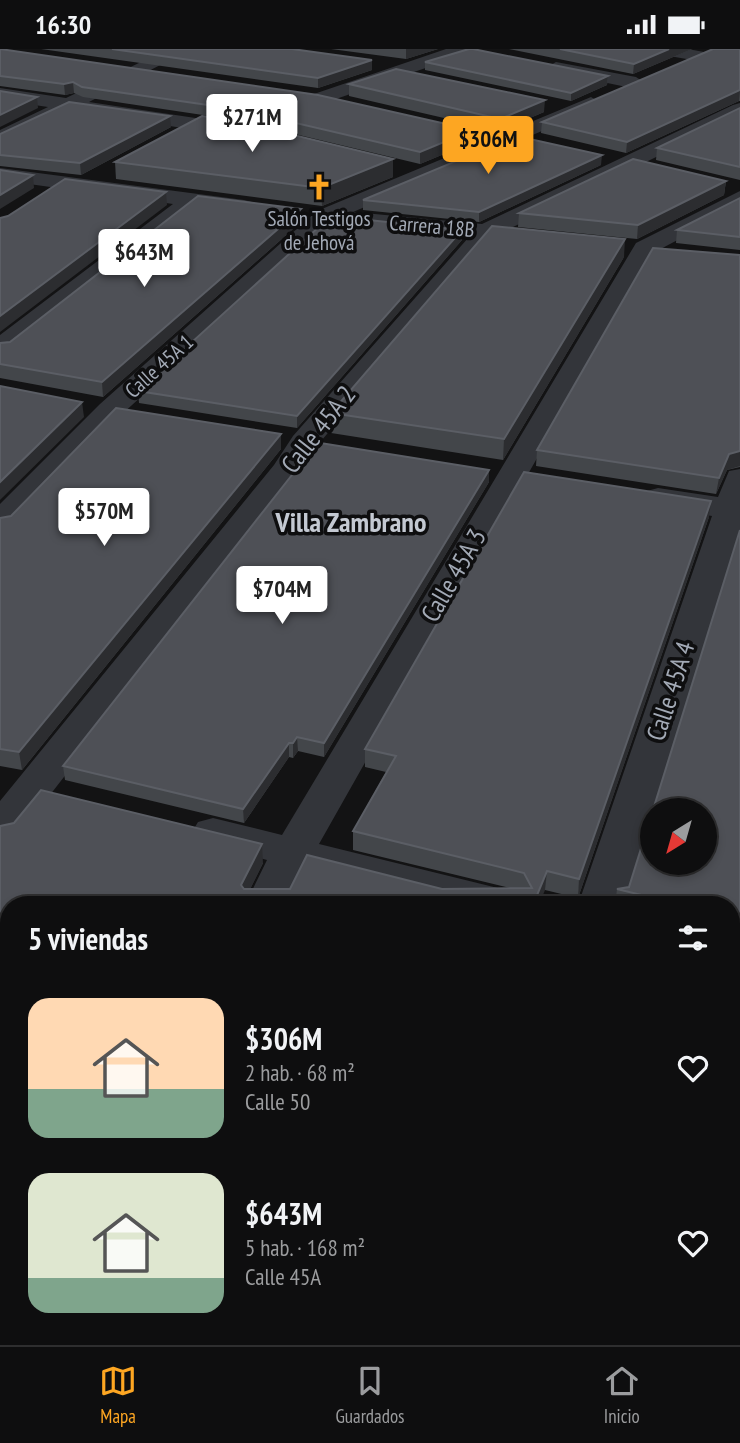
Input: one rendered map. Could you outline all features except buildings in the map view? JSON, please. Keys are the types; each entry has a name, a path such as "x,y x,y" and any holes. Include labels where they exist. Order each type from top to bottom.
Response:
{"street":[{"path":"0,138 182,49"},
{"path":"236,129 318,97 463,49"},
{"path":"658,49 709,53"},
{"name":"Calle 45A 1","path":"0,523 110,411 312,215 421,174 709,53"},
{"path":"534,62 649,78"},
{"path":"374,63 412,68"},
{"path":"107,67 174,77"},
{"path":"393,72 432,80"},
{"path":"278,92 357,106"},
{"path":"0,94 262,135"},
{"path":"548,105 574,110"},
{"path":"486,231 740,109"},
{"path":"165,143 199,124"},
{"path":"475,134 551,144"},
{"path":"601,156 664,171"},
{"path":"31,203 119,168"},
{"path":"395,168 421,174"},
{"path":"0,174 272,210"},
{"path":"715,183 740,189"},
{"path":"631,247 740,198"},
{"path":"0,348 192,201"},
{"name":"Carrera 18B","path":"312,215 526,235"},
{"name":"Calle 45A 2","path":"0,830 36,790 286,470 290,440 486,231"},
{"path":"631,247 685,253"},
{"name":"Calle 45A 3","path":"272,896 293,852 512,474 631,247"},
{"path":"74,403 152,417"},
{"path":"290,440 343,448"},
{"path":"634,494 736,499"},
{"name":"Calle 45A 4","path":"604,896 736,499"},
{"path":"177,824 470,896"}],"place":[{"name":"Salón Testigos de Jehová","path":"319,187"}],"district":[{"name":"Villa Zambrano","path":"351,521"}]}
